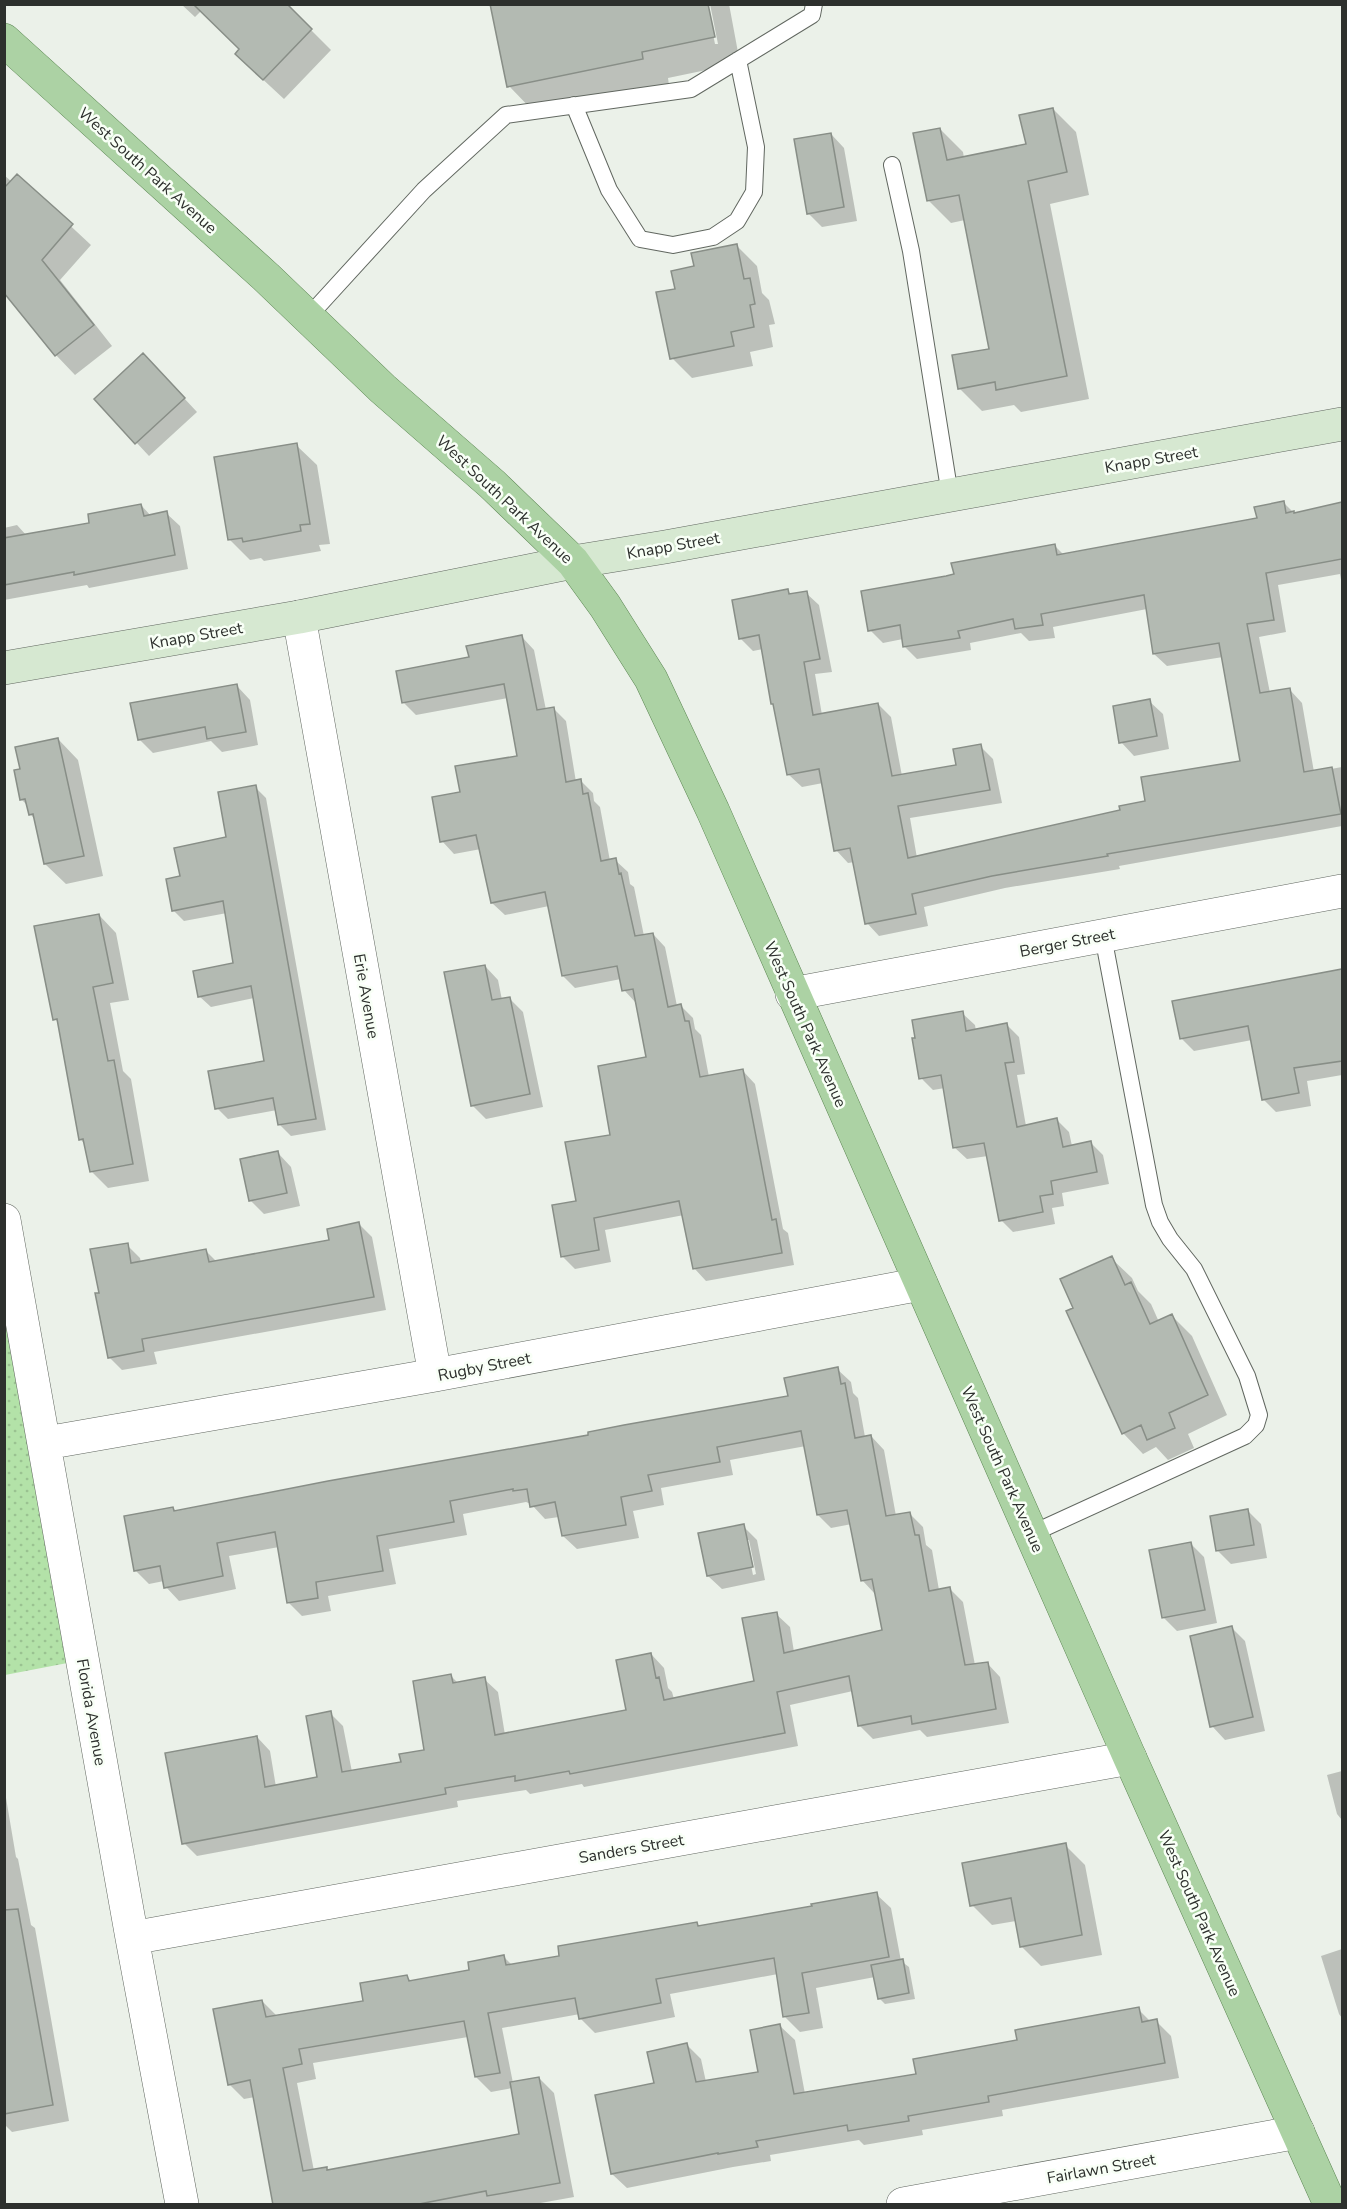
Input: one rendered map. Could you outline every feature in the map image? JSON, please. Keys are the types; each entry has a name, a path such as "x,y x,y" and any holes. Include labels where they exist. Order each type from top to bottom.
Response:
{"main road":[{"name":"West South Park Avenue","path":"4,40 308,317 383,389 492,484 573,562 605,606 651,679 713,811 1130,1758 1330,2205"}],"street":[{"name":"Knapp Street","path":"4,668 299,617 573,562 665,548 1342,424"},
{"name":"Erie Avenue","path":"299,617 435,1375"},
{"name":"Berger Street","path":"792,994 1342,891"},
{"name":"Florida Avenue","path":"4,1220 182,2205"},
{"name":"Rugby Street","path":"46,1443 435,1375 921,1284"},
{"name":"Sanders Street","path":"132,1938 1130,1758"},
{"name":"Fairlawn Street","path":"903,2205 1298,2132"}],"lane":[{"path":"308,317 424,190 506,115 691,89 812,15 814,4"},
{"path":"574,105 609,190 640,239 673,245 713,237 737,221 754,192 756,147 738,60"},
{"path":"892,165 911,251 950,495"},
{"path":"1031,1533 1245,1436 1256,1425 1259,1415 1247,1376 1194,1269 1170,1239 1160,1222 1154,1205 1103,936"}],"green space":[{"path":"4,1227 83,1660 5,1675 4,1675"}],"building":[{"path":"193,4 287,4 312,29 263,80 235,54 239,49"},
{"path":"490,4 708,4 715,37 642,52 643,59 507,87"},
{"path":"1053,108 1067,172 1028,181 1067,376 996,390 995,382 958,389 952,355 989,349 959,195 927,201 913,133 940,128 947,160 1026,144 1019,115"},
{"path":"831,133 844,207 807,214 794,139"},
{"path":"17,174 73,224 42,260 94,325 55,356 4,293 4,188"},
{"path":"737,244 744,279 750,278 755,304 750,305 754,327 731,332 734,346 670,359 656,292 675,289 671,271 694,266 691,253"},
{"path":"143,353 185,398 135,444 94,399"},
{"path":"297,443 310,524 300,525 301,531 243,542 242,538 228,540 214,457"},
{"path":"1284,501 1286,513 1342,502 1342,559 1266,573 1274,620 1247,624 1260,693 1290,688 1304,772 1332,767 1341,814 1107,854 1108,856 992,876 912,894 916,914 865,924 850,848 834,851 819,769 787,775 759,635 739,639 732,600 788,589 789,594 807,591 820,659 804,662 813,715 878,703 892,776 956,765 953,749 981,744 990,790 898,806 908,858 1120,810 1119,806 1145,801 1141,777 1240,761 1219,643 1153,654 1144,595 1041,614 1043,625 1015,629 1013,619 958,631 960,638 903,647 900,625 868,631 861,591 954,574 951,563 1055,544 1057,555 1257,518 1254,507"},
{"path":"141,504 144,516 167,511 175,555 74,575 74,572 4,585 4,538 89,523 88,514"},
{"path":"522,635 537,710 554,707 566,782 581,779 583,794 588,793 601,861 616,858 635,936 653,933 668,1007 681,1004 685,1021 689,1021 700,1077 743,1069 772,1220 776,1219 782,1253 693,1269 679,1201 594,1218 599,1250 561,1257 552,1205 576,1201 565,1142 610,1135 598,1066 646,1057 633,989 622,991 617,966 562,976 545,892 491,903 476,835 440,842 432,797 460,792 455,766 517,756 504,684 402,703 396,671 469,657 466,646"},
{"path":"237,684 246,732 207,739 205,727 138,740 130,703"},
{"path":"1150,699 1157,736 1119,743 1113,706"},
{"path":"58,738 84,856 44,864 33,814 29,815 25,799 20,800 14,770 20,769 15,747"},
{"path":"256,785 316,1119 278,1125 273,1098 215,1109 208,1071 264,1061 251,986 198,997 193,971 233,963 223,901 172,911 166,879 180,876 174,848 226,837 218,792"},
{"path":"99,914 113,983 93,987 108,1061 114,1060 133,1164 90,1172 83,1139 79,1140 57,1019 53,1020 34,926"},
{"path":"485,965 492,1000 510,997 530,1094 471,1106 444,972"},
{"path":"1342,969 1342,1061 1294,1068 1299,1093 1262,1100 1248,1026 1180,1039 1172,1001"},
{"path":"963,1011 966,1031 1007,1023 1014,1062 1005,1063 1017,1127 1057,1118 1063,1147 1091,1141 1097,1172 1051,1181 1053,1194 1040,1196 1043,1212 999,1221 984,1143 953,1148 941,1075 919,1079 912,1038 915,1038 912,1020"},
{"path":"278,1151 287,1193 249,1201 240,1159"},
{"path":"359,1222 374,1297 142,1339 144,1351 108,1358 95,1293 99,1293 90,1249 128,1243 131,1263 206,1249 209,1262 329,1240 327,1229"},
{"path":"1112,1256 1125,1285 1131,1282 1150,1324 1172,1314 1208,1395 1169,1413 1175,1428 1147,1440 1141,1425 1122,1434 1066,1311 1073,1308 1060,1279"},
{"path":"838,1367 841,1384 845,1383 855,1438 871,1435 886,1516 910,1512 915,1535 919,1535 929,1591 950,1587 965,1665 988,1662 996,1709 912,1724 911,1716 858,1726 849,1676 777,1692 785,1733 570,1774 569,1771 515,1781 515,1776 445,1788 446,1794 182,1844 165,1753 257,1736 265,1787 317,1777 306,1716 331,1711 342,1772 401,1762 399,1754 424,1750 413,1681 451,1674 453,1683 485,1677 495,1735 626,1710 616,1660 651,1653 656,1678 659,1677 664,1700 754,1681 742,1618 777,1612 784,1653 882,1630 872,1579 861,1581 847,1510 817,1515 801,1431 717,1447 720,1462 648,1475 652,1491 621,1497 626,1525 562,1536 555,1502 530,1507 527,1489 513,1491 513,1489 450,1501 454,1522 377,1536 383,1571 316,1582 318,1598 287,1603 275,1532 217,1543 223,1576 164,1588 160,1566 134,1571 124,1516 173,1507 174,1511 788,1396 784,1378"},
{"path":"1248,1509 1254,1545 1216,1551 1210,1516"},
{"path":"744,1524 753,1567 707,1576 698,1533"},
{"path":"1191,1542 1205,1610 1162,1618 1149,1550"},
{"path":"1232,1626 1253,1717 1210,1727 1190,1636"},
{"path":"1066,1843 1082,1935 1020,1947 1011,1898 970,1906 962,1863"},
{"path":"877,1892 889,1957 802,1973 809,2013 783,2017 774,1958 656,1979 661,2003 579,2019 575,1998 488,2013 500,2073 475,2077 464,2021 299,2049 302,2064 283,2068 303,2171 327,2167 327,2170 519,2134 510,2082 539,2077 560,2183 487,2196 486,2191 414,2205 273,2205 250,2080 228,2085 213,2009 262,2000 266,2017 363,2001 360,1983 407,1975 409,1981 469,1970 468,1962 504,1955 506,1965 559,1956 558,1946 697,1922 698,1926"},
{"path":"18,1909 53,2105 4,2114 4,1910"},
{"path":"903,1959 909,1993 878,1999 871,1965"},
{"path":"1139,2007 1142,2022 1157,2019 1165,2063 988,2096 989,2102 908,2116 909,2121 848,2131 847,2125 756,2141 758,2147 611,2174 595,2095 654,2083 647,2052 687,2043 696,2082 758,2072 750,2030 780,2024 794,2094 916,2074 913,2059 1017,2040 1015,2030"}]}
